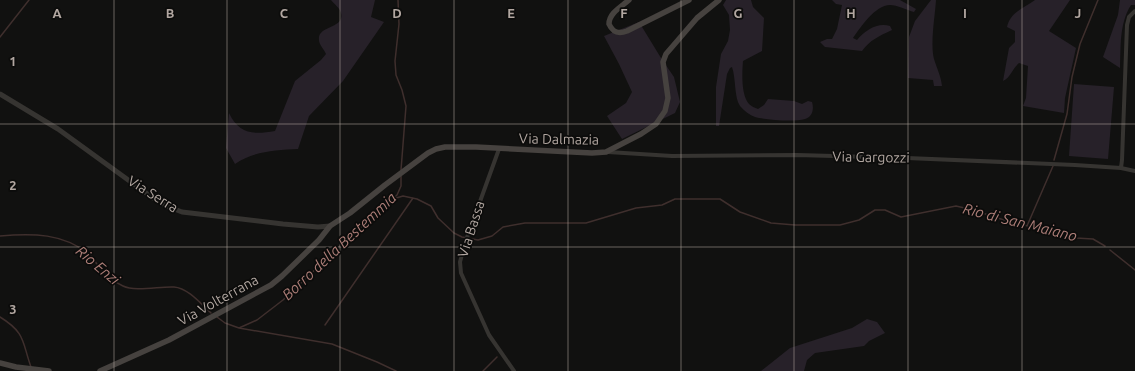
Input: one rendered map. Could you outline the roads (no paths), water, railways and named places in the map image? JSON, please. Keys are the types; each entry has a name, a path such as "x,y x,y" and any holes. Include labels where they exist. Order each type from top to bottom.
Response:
{"main road":[{"path":"629,0 612,14 610,18 609,24 616,33 620,34 627,31 689,0"},
{"name":"Via Dalmazia","path":"330,226 350,214 399,175 436,149 445,147 569,153 606,152 641,134 656,124 665,111 668,98 663,62 666,54 697,18 719,0"},
{"name":"Via Volterrana","path":"100,371 169,340 271,285 318,240 330,226"},
{"path":"0,363 49,371"}],"street":[{"path":"1121,168 1127,25 1129,17 1135,11"},
{"name":"Via Serra","path":"0,94 58,130 169,207 182,212 283,224 318,227 330,226"},
{"name":"Via Bassa","path":"499,149 468,234 460,262 461,273 489,335 514,371"},
{"name":"Via Gargozzi","path":"606,152 672,156 797,155 908,158 1121,168 1135,170"}],"waterway":[{"path":"0,37 29,0"},
{"name":"Borro della Bestemmia","path":"398,0 399,24 395,61 396,75 406,106 401,170"},
{"path":"1054,160 1067,114 1072,77 1080,44 1098,0"},
{"path":"1027,226 1053,166"},
{"name":"Borro della Bestemmia","path":"239,328 257,320 283,300 397,195 401,186 401,176"},
{"name":"Rio di San Maiano","path":"393,199 403,196 417,199 431,206 438,218 454,233 462,237 478,240 492,236 503,227 525,223 586,223 636,208 662,205 675,199 720,199 740,212 771,223 795,225 840,225 859,220 875,210 885,210 901,217 956,206 1076,238 1093,239 1105,246"},
{"path":"325,325 413,198"},
{"name":"Rio Enzi","path":"0,236 36,235 47,236 70,242 90,255 104,272 123,286 134,289 169,287 179,288 189,293 211,313"},
{"name":"Rio di San Maiano","path":"1110,250 1135,270"},
{"path":"0,317 15,328 19,333 31,367"},
{"name":"Rio Enzi","path":"217,317 225,323 239,328 332,344 396,371"},
{"path":"483,371 497,357"}]}
